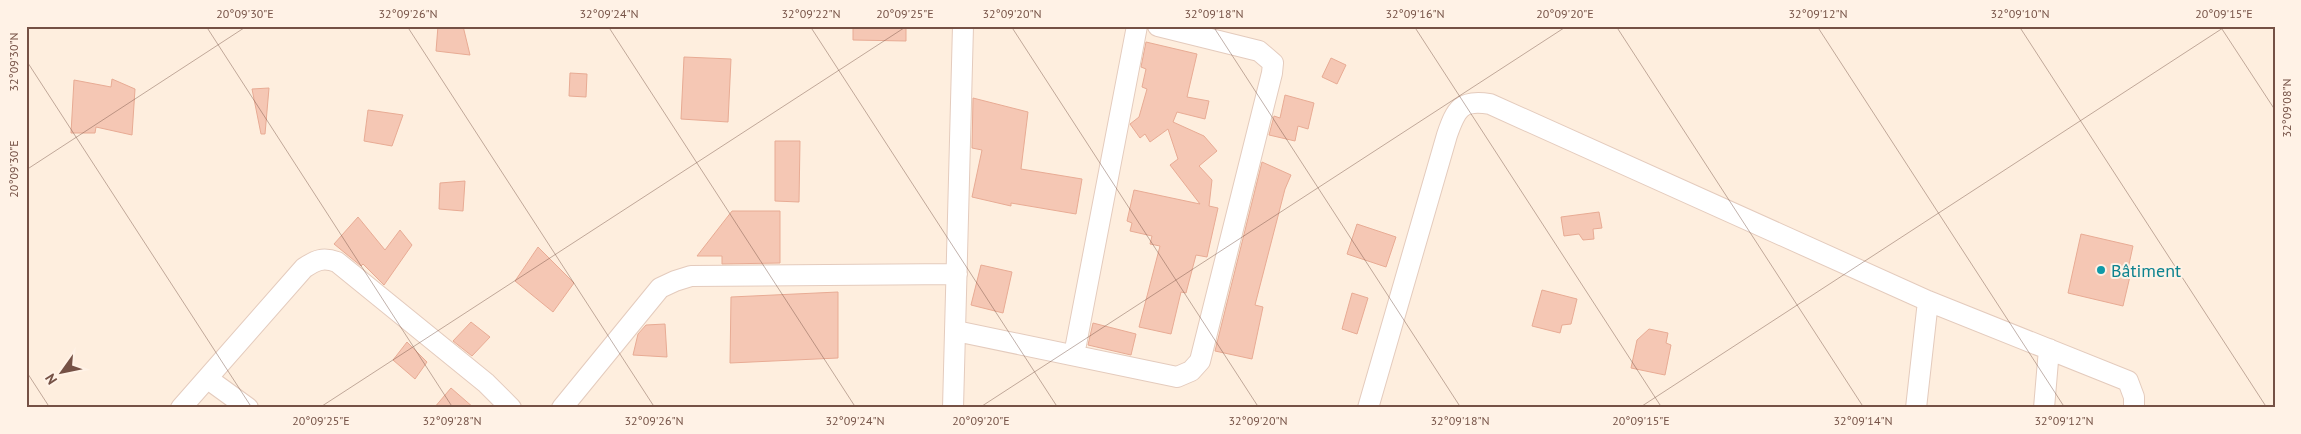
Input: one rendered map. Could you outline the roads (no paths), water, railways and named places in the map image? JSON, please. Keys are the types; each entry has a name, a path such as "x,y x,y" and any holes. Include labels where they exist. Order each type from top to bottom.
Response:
{"street":[{"path":"953,408 963,26"},
{"path":"1074,355 1136,26"},
{"path":"956,331 1177,377 1191,371 1200,361 1273,63 1259,51 1158,26"},
{"path":"1368,408 1447,135 1453,118 1462,106 1474,101 1490,104 1928,301 2128,381 2134,397 2134,408"},
{"path":"181,408 304,268 314,261 325,258 336,262 486,383 511,408"},
{"path":"562,408 660,288 675,281 691,276 957,274"},
{"path":"1916,408 1928,301"},
{"path":"2044,408 2049,349"},
{"path":"208,379 248,408"}],"place":[{"name":"Bâtiment","path":"2101,270"}]}
